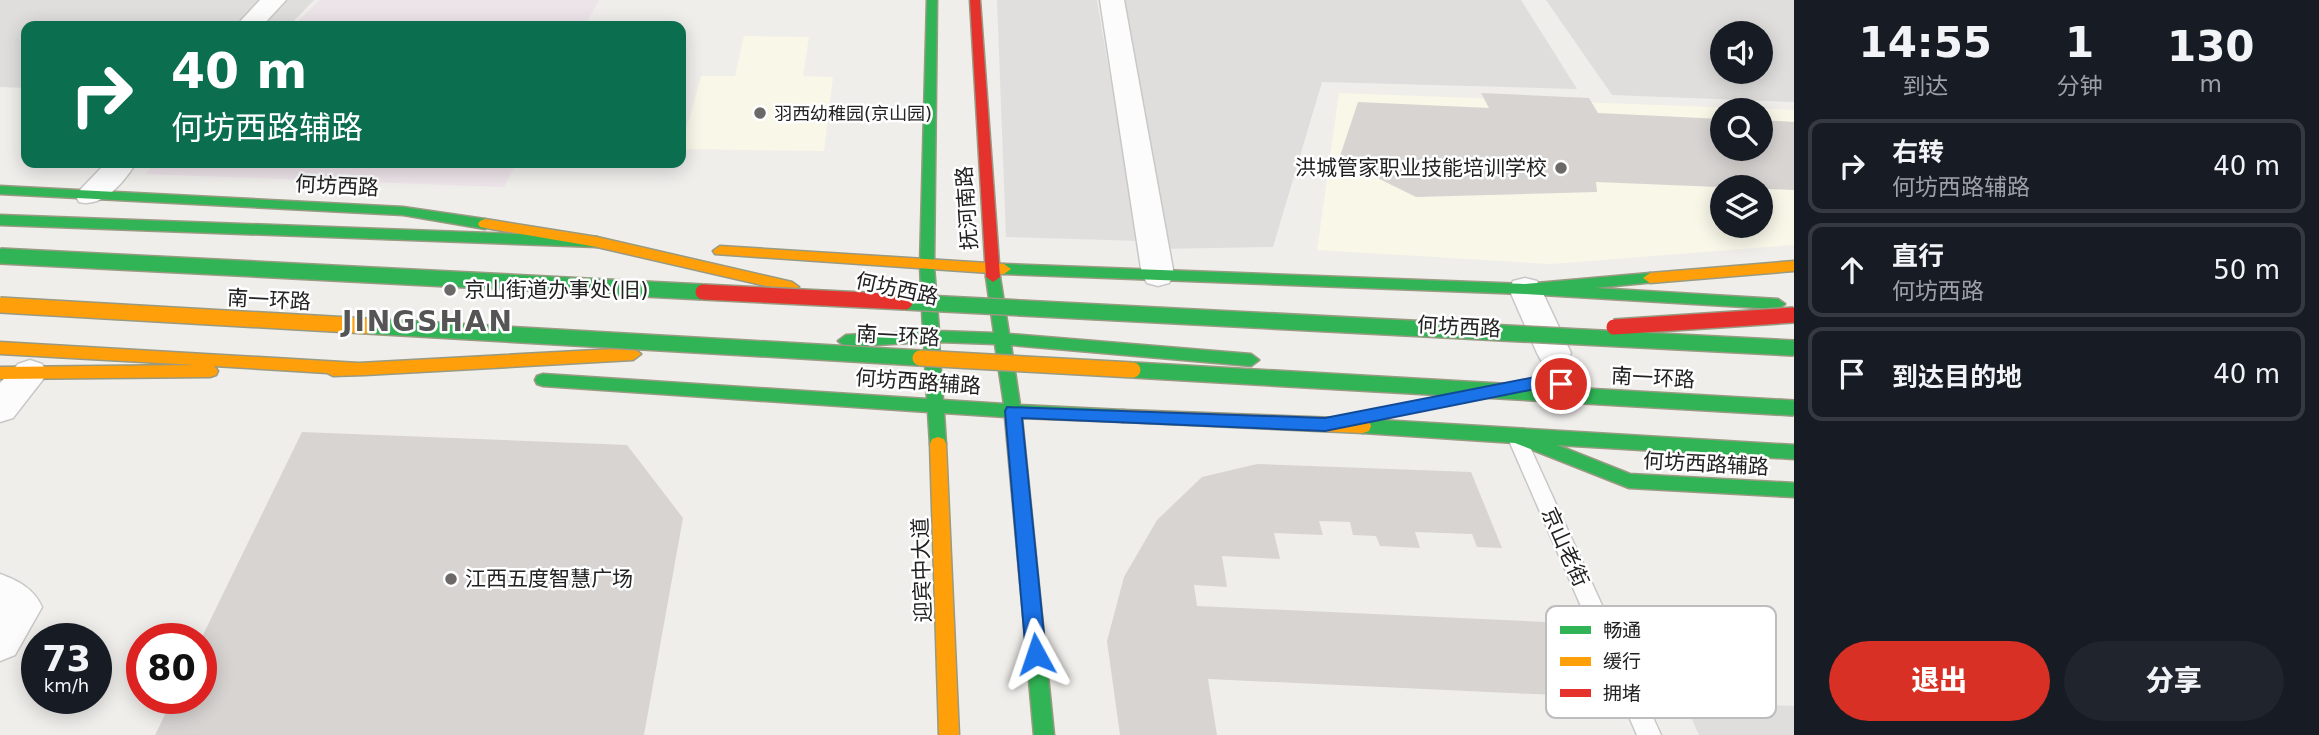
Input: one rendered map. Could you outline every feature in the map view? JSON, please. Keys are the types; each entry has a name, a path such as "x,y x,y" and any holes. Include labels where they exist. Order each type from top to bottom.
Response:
{"main road":[{"name":"抚河南路","path":"932,0 927,266 937,404"},
{"name":"抚河南路","path":"975,0 992,268 1013,411"},
{"name":"何坊西路","path":"0,190 403,211 597,242 932,328"},
{"path":"0,220 597,242 927,266 1525,289 1794,305"},
{"name":"南一环路","path":"0,256 1794,348"},
{"path":"1525,289 1794,266"},
{"name":"南一环路","path":"0,305 1794,408"},
{"path":"1518,333 1794,315"},
{"name":"何坊西路","path":"1002,331 1042,326"},
{"name":"何坊西路","path":"15,373 365,369 932,328 1002,331 1269,361 1535,383 1794,397"},
{"path":"0,348 502,377"},
{"name":"何坊西路辅路","path":"530,379 1013,411 1325,424 1516,436 1629,481 1794,490"},
{"name":"何坊西路","path":"1430,404 1535,383"},
{"name":"迎宾中大道","path":"937,404 949,735"},
{"path":"1013,411 1044,735"},
{"path":"1325,424 1391,411"},
{"path":"1516,436 1794,452"}],"street":[{"path":"253,21 274,0"},
{"path":"1112,0 1158,275"},
{"path":"90,195 117,168"},
{"path":"1525,289 1554,353"},
{"path":"0,408 15,373"},
{"path":"0,593 21,607 0,641"}],"lane":[{"name":"京山老街","path":"1516,436 1592,606"},
{"name":"京山老街","path":"1641,718 1649,735"}],"shaded area":[{"path":"0,0 314,0 294,21 21,21 21,88 0,87"},
{"path":"320,0 599,0 588,21 298,21"},
{"path":"997,0 1097,0 1138,241 1006,237"},
{"path":"1118,0 1521,0 1577,89 1322,82 1273,247 1156,249"},
{"path":"1546,0 1794,0 1794,102 1773,101 1773,98 1612,95"},
{"name":"羽西幼稚园(京山园)","path":"744,36 809,37 803,76 833,77 824,151 686,149 686,131 701,76 735,76"},
{"name":"洪城管家职业技能培训学校","path":"1339,93 1710,107 1710,161 1773,161 1773,109 1794,110 1794,245 1551,264 1317,250"},
{"path":"151,168 514,168 504,187 145,174"},
{"path":"1776,705 1794,706 1794,735 1699,735 1691,718 1776,718"}],"building":[{"path":"1481,93 1589,98 1598,113 1710,118 1710,161 1773,161 1773,121 1794,122 1794,190 1773,189 1773,175 1710,175 1710,187 1596,182 1597,192 1416,197 1339,159 1358,102 1489,108"},
{"name":"江西五度智慧广场","path":"302,432 627,445 683,518 644,735 155,735 165,714 217,714 217,623 209,623"},
{"path":"1257,464 1471,472 1502,548 1477,547 1472,534 1415,532 1420,548 1380,546 1376,536 1353,535 1350,522 1319,521 1323,535 1274,533 1280,559 1222,556 1227,587 1194,585 1197,606 1546,622 1546,695 1208,679 1217,735 1120,735 1107,641 1124,577 1157,520 1202,477"}],"traffic: fast":[{"path":"932,0 927,266 938,444"},
{"path":"0,190 403,211 485,224"},
{"path":"0,220 597,242"},
{"path":"0,256 703,292"},
{"path":"1004,269 1525,289 1650,278"},
{"path":"993,277 1013,411 1044,735"},
{"path":"1525,289 1778,304"},
{"path":"905,302 1794,348"},
{"path":"367,326 920,358"},
{"path":"846,341 933,336 1003,339 1251,360"},
{"path":"1133,370 1794,408"},
{"path":"543,380 1123,416"},
{"path":"1363,426 1516,436 1629,481 1794,490"},
{"path":"1516,436 1794,452"}],"traffic: slow":[{"path":"485,224 597,242 792,287"},
{"path":"720,251 1004,269"},
{"path":"1650,278 1794,266"},
{"path":"0,305 367,326"},
{"path":"0,348 365,369"},
{"path":"333,370 633,354"},
{"path":"920,358 1133,370"},
{"path":"0,373 210,371"},
{"path":"1123,416 1363,426"},
{"path":"938,444 949,735"}],"traffic: jam":[{"path":"975,0 993,277"},
{"path":"703,292 905,302"},
{"path":"1614,327 1794,315"}],"place":[{"name":"羽西幼稚园(京山园)","path":"760,113"},
{"name":"洪城管家职业技能培训学校","path":"1561,168"},
{"name":"京山街道办事处(旧)","path":"450,290"},
{"name":"江西五度智慧广场","path":"451,579"}],"district":[{"name":"JINGSHAN","path":"428,321"}],"route":[{"path":"1036,654 1013,411 1325,424 1535,383 1561,384"}]}
